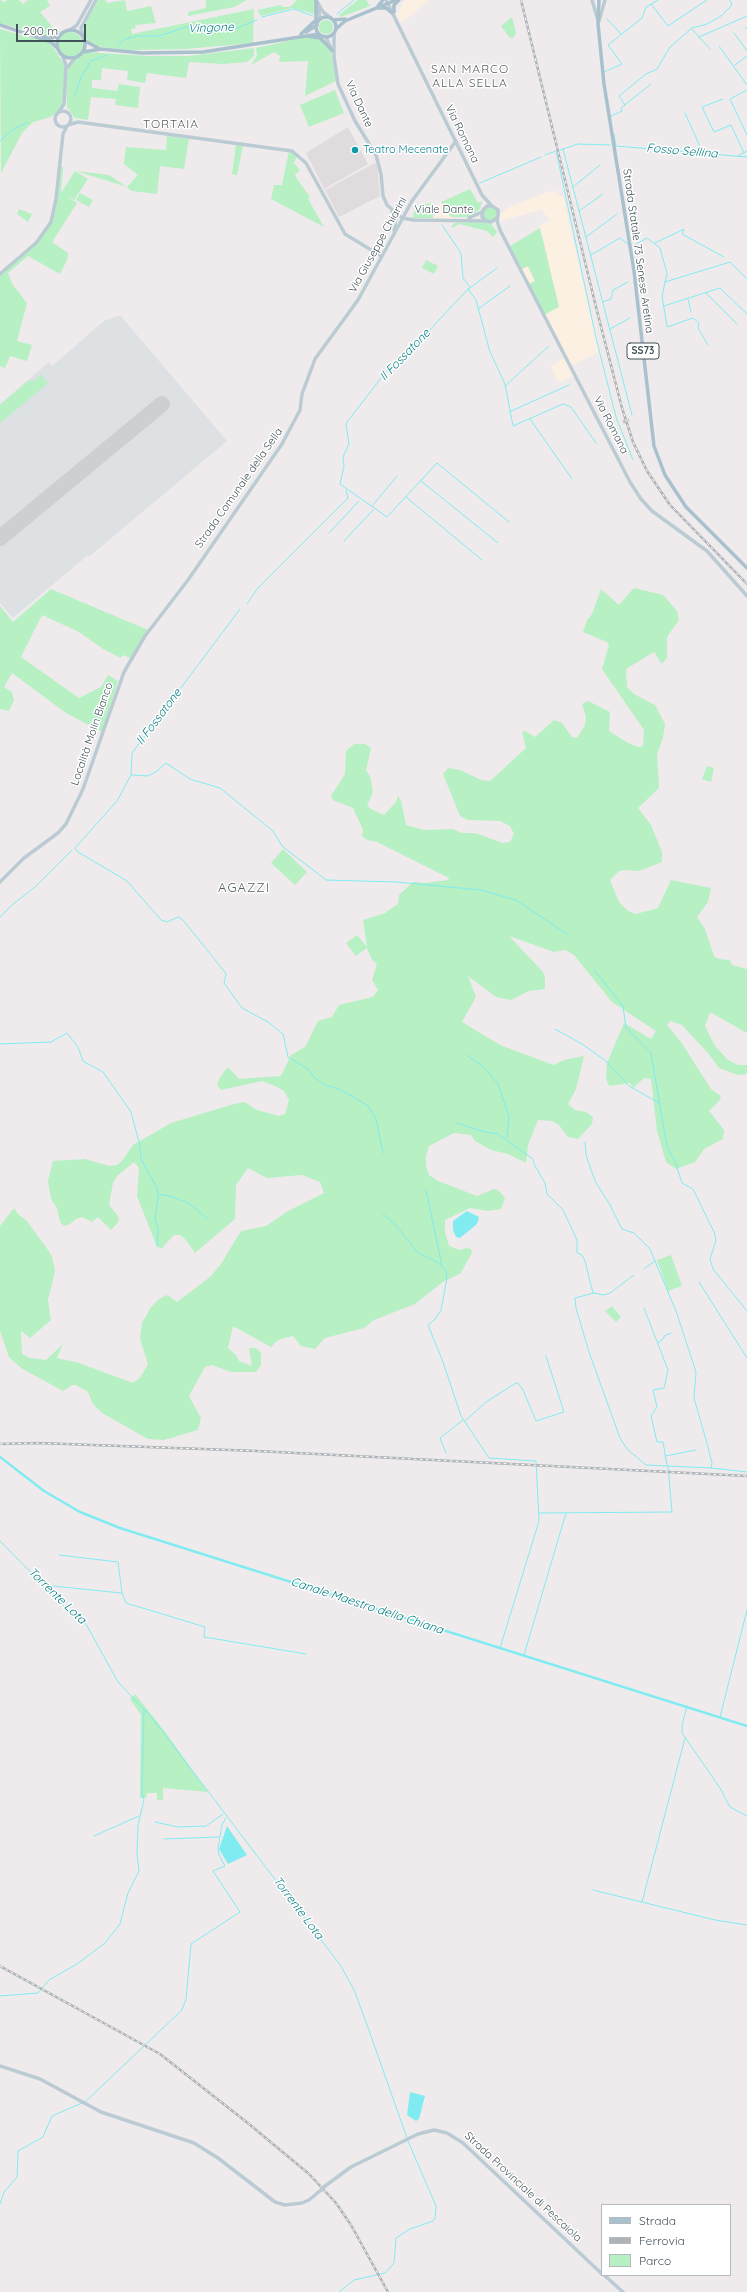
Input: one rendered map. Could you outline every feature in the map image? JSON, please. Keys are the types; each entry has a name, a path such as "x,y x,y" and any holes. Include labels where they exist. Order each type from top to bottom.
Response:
{"main road":[{"path":"302,35 316,20 316,0"},
{"path":"378,7 382,0"},
{"path":"32,35 52,38 70,30 83,36 85,41 90,46 101,49 142,53 203,52 263,44 302,35 320,34 326,36 334,33 336,29 345,21 378,7 388,1 396,0"},
{"path":"302,35 310,31 317,25 320,19 325,17 344,20 378,7 386,8 393,12 394,5 399,0"},
{"name":"Strada Statale 73 Senese Aretina","path":"599,0 598,21 604,84 634,271 654,446 665,475 682,502 747,568"},
{"path":"332,19 336,29"},
{"path":"317,25 320,34"},
{"path":"0,26 51,42 63,57 75,58 83,52 101,49"},
{"path":"56,47 60,35"},
{"path":"302,35 320,38 332,50"},
{"path":"83,52 85,41"}],"street":[{"path":"70,30 77,25 91,0"},
{"path":"83,36 81,28 96,0"},
{"path":"316,0 323,12 332,19"},
{"path":"316,0 320,19"},
{"path":"592,0 598,21"},
{"path":"598,21 604,0"},
{"name":"Via Romana","path":"388,1 482,195"},
{"name":"Via Dante","path":"334,33 334,58"},
{"name":"Via Dante","path":"326,36 332,50 338,84 355,121 376,155 381,174 383,196 392,211 402,218"},
{"path":"0,274 36,243 51,222 56,199 63,134 68,125 69,116 64,104 66,71 63,57"},
{"path":"66,71 69,63 75,58"},
{"path":"63,134 55,120 64,104"},
{"path":"58,113 63,112 78,122"},
{"path":"59,126 78,122 292,151 306,163 345,234 381,256"},
{"name":"Via Giuseppe Chiarini","path":"316,359 354,306 402,218 441,160 456,141"},
{"path":"482,195 498,210 497,218 500,230"},
{"path":"482,195 482,217 486,221 491,222 500,230"},
{"path":"466,220 482,211 486,206 492,206"},
{"path":"392,211 396,219 393,234"},
{"name":"Viale Dante","path":"402,218 414,220 486,221"},
{"path":"491,222 497,218"},
{"name":"Via Romana","path":"500,230 630,482 641,499 664,521 707,551 747,596"},
{"name":"Strada Comunale della Sella","path":"188,580 282,444 300,410 302,394 316,359"},
{"name":"Località Molin Bianco","path":"0,882 24,858 58,833 66,824 84,789 124,672 148,633 188,580"},
{"name":"Strada Provinciale di Pescaiola","path":"0,2066 40,2080 101,2112 194,2143 218,2158 275,2202 285,2205 302,2203 309,2200 351,2167 418,2134 434,2130 447,2133 463,2143 601,2272"},
{"name":"Strada Provinciale di Pescaiola","path":"605,2276 623,2292"}],"shaded area":[{"path":"405,0 430,0 401,23 397,15"},
{"path":"348,127 368,164 324,189 306,153"},
{"path":"375,163 377,165 380,196 339,217 325,190"},
{"path":"551,191 556,191 561,197 563,196 599,352 571,366 575,375 558,383 551,366 566,357 544,315 547,254 539,226 550,220 541,210 500,221 500,215 507,208"},
{"path":"442,203 451,217 451,220 438,217 438,220 433,220 432,207"},
{"path":"527,266 535,281 527,285 520,270"},
{"path":"120,315 227,441 90,556 87,556 14,617 12,617 0,603 0,404 49,362 52,366 104,321"}],"green space":[{"path":"0,0 4,2 7,0 19,0 23,4 28,0 47,0 50,6 40,12 55,30 61,31 53,36 47,36 0,23"},
{"path":"98,0 105,0 107,3 125,0 127,11 151,6 156,23 135,25 136,28 131,29 132,34 254,9 253,43 186,49 130,50 94,46 87,41 83,28"},
{"path":"206,0 247,0 234,7 188,16 188,12 206,8"},
{"path":"297,0 315,0 315,14 292,8 261,16 257,10 281,5 282,7 290,7"},
{"path":"358,0 366,0 370,6 341,17 339,15"},
{"path":"512,17 516,33 514,37 510,38 501,26"},
{"path":"323,20 329,20 333,24 333,30 329,34 323,34 319,30 319,24"},
{"path":"0,29 50,43 65,65 62,106 60,110 51,117 33,122 22,133 1,173"},
{"path":"70,32 79,36 83,45 79,54 70,58 61,54 57,45 61,36"},
{"path":"306,37 313,37 324,42 331,52 336,81 305,96 308,61 279,62 280,56 274,52 251,65 257,55 256,48"},
{"path":"254,48 254,56 247,62 223,64 189,62 186,78 147,73 145,83 127,80 128,71 102,68 101,80 92,80 92,88 117,91 119,84 140,87 138,108 115,105 116,99 91,97 88,120 75,118 67,107 66,82 69,65 86,52 147,56 189,56"},
{"path":"335,90 344,113 309,127 300,105"},
{"path":"167,136 189,139 184,169 160,166 157,194 132,191 127,187 138,175 124,164 126,147 166,150"},
{"path":"227,143 243,146 237,175 232,174 236,145"},
{"path":"289,151 297,156 294,163 300,170 295,175 310,197 308,199 324,227 271,199 274,185 282,185"},
{"path":"59,167 63,167 61,193 75,171 88,179 74,200 66,196 77,203 52,242 68,253 67,260 60,274 28,256 8,273 13,285 27,303 17,341 32,345 27,361 10,356 5,368 0,366 0,272 44,234 53,213"},
{"path":"76,171 109,175 127,187"},
{"path":"470,189 478,203 482,201 480,209 470,217 451,217 441,202"},
{"path":"80,193 93,200 89,207 76,200"},
{"path":"431,203 433,218 413,218 414,212 420,205"},
{"path":"490,207 495,209 497,214 495,219 490,221 485,219 483,214 485,209"},
{"path":"19,209 32,214 28,222 17,214"},
{"path":"487,222 492,225 497,232 493,237 487,231 459,224 454,227 455,229 451,226 455,223"},
{"path":"540,228 559,307 544,315 529,284 535,281 528,266 522,269 510,246"},
{"path":"426,260 438,266 434,274 422,268"},
{"path":"41,375 48,383 0,423 0,405 29,380 34,381"},
{"path":"634,588 663,595 677,611 679,620 667,637 667,658 662,664 654,652 626,669 627,687 634,694 655,705 665,724 663,738 657,754 659,788 638,808 651,825 662,852 662,862 639,871 619,871 610,880 619,902 628,911 636,914 658,908 671,880 711,888 708,902 697,917 705,929 714,956 719,959 730,960 732,965 747,969 747,1033 710,1012 705,1026 715,1046 728,1060 738,1065 747,1065 747,1074 738,1075 719,1068 708,1053 682,1025 670,1021 667,1025 681,1042 711,1089 721,1096 719,1101 709,1111 724,1130 723,1139 704,1149 695,1162 676,1169 666,1162 657,1131 651,1079 644,1078 633,1088 630,1083 609,1086 606,1079 607,1063 624,1023 651,1039 656,1031 612,1002 574,955 565,950 554,952 509,936 543,972 545,978 545,989 529,991 511,1000 496,997 468,976 476,997 462,1022 502,1046 554,1065 564,1060 584,1056 576,1089 568,1104 575,1110 586,1112 593,1117 592,1124 578,1139 568,1137 559,1125 552,1121 538,1120 528,1145 526,1163 508,1154 491,1150 475,1141 471,1135 454,1133 429,1146 426,1156 426,1165 429,1175 438,1181 477,1196 494,1189 498,1190 505,1198 501,1209 488,1211 470,1208 445,1220 445,1232 449,1246 459,1250 466,1248 471,1249 472,1253 460,1274 444,1281 415,1304 374,1320 364,1328 325,1338 315,1349 301,1346 293,1336 278,1340 271,1347 233,1326 228,1348 236,1355 239,1361 252,1366 249,1348 256,1348 261,1353 261,1365 256,1372 231,1372 212,1365 205,1367 189,1396 201,1418 198,1430 164,1440 148,1439 102,1413 93,1404 88,1392 76,1385 72,1385 63,1391 21,1368 9,1357 0,1331 0,1226 14,1208 18,1214 27,1221 48,1250 52,1257 55,1271 48,1300 51,1320 30,1338 21,1331 22,1354 30,1358 46,1360 63,1344 57,1358 79,1363 133,1383 140,1378 148,1364 140,1339 142,1323 151,1307 159,1299 167,1295 177,1302 210,1277 221,1264 241,1231 266,1226 288,1211 324,1193 320,1182 302,1175 267,1178 248,1168 236,1185 235,1219 195,1253 186,1240 180,1235 174,1235 162,1248 157,1247 137,1196 139,1168 134,1162 117,1176 113,1183 109,1205 118,1216 119,1221 111,1230 98,1217 92,1222 82,1217 64,1226 60,1222 57,1208 51,1199 48,1181 53,1161 85,1159 109,1166 117,1165 122,1161 133,1145 171,1123 234,1104 244,1102 257,1110 279,1116 285,1114 289,1100 284,1091 277,1087 262,1081 221,1090 217,1085 220,1077 228,1067 239,1079 281,1076 291,1055 305,1047 318,1021 332,1017 339,1005 373,997 378,990 372,980 377,964 372,960 367,948 356,956 346,943 357,935 367,947 363,920 385,913 398,904 399,895 413,882 425,883 448,880 449,878 377,842 367,840 362,836 363,830 353,808 333,800 331,796 345,774 346,751 354,744 365,744 371,748 366,771 370,776 373,792 367,806 373,810 384,815 396,802 398,796 401,801 406,825 424,830 453,829 462,833 475,833 503,843 510,842 514,834 510,826 500,821 468,820 460,816 443,774 448,768 460,770 481,780 490,781 526,748 522,732 525,731 535,737 554,720 562,723 572,737 577,738 585,725 586,717 582,704 588,701 610,712 609,731 628,743 638,747 643,746 644,730 602,669 609,645 607,642 583,632 587,620 592,614 601,589 619,605"},
{"path":"51,589 148,630 130,658 123,655 121,658 103,649 79,632 42,615 21,657 79,698 101,687 108,675 118,681 102,732 66,713 12,673 4,687 12,692 14,700 9,711 0,709 0,606 13,622"},
{"path":"707,766 714,768 711,782 702,779"},
{"path":"283,849 307,872 295,885 271,863"},
{"path":"671,1255 682,1286 668,1291 657,1260"},
{"path":"612,1306 621,1317 616,1322 605,1311"},
{"path":"135,1694 166,1733 208,1792 163,1788 163,1800 157,1800 157,1793 147,1793 146,1798 140,1798 141,1715 130,1699"}],"water":[{"path":"467,1211 479,1217 477,1224 460,1238 456,1237 453,1230 453,1221"},
{"path":"227,1826 247,1855 228,1864 219,1849"},
{"path":"410,2092 425,2096 419,2119 416,2121 407,2115"}],"waterway":[{"name":"Vingone","path":"337,14 354,0"},
{"path":"604,72 622,64 608,45 642,18 646,7 658,0"},
{"path":"651,4 668,26 707,0"},
{"path":"625,105 619,96 646,74 657,69 670,47 692,28 707,24 721,16 732,5 730,0"},
{"name":"Vingone","path":"262,17 294,9 313,16"},
{"path":"699,37 747,16"},
{"path":"607,19 621,34"},
{"name":"Vingone","path":"119,45 125,39 138,36 159,36 186,27 234,29 257,20"},
{"path":"692,29 710,49"},
{"path":"734,33 747,51"},
{"path":"719,46 747,85"},
{"name":"Vingone","path":"75,95 81,77 91,61 107,55"},
{"path":"735,65 747,56"},
{"path":"611,116 622,111 621,108 651,84"},
{"path":"747,90 730,99 747,135"},
{"path":"723,99 702,107 714,132 731,125 744,153"},
{"path":"685,113 703,153"},
{"name":"Vingone","path":"0,141 12,130 28,122"},
{"name":"Fosso Sellina","path":"614,134 616,146 747,157"},
{"name":"Fosso Sellina","path":"560,150 578,144 610,145"},
{"path":"563,149 632,415"},
{"path":"545,155 556,151 596,338 616,417 633,460"},
{"name":"Fosso Sellina","path":"738,156 747,151"},
{"name":"Fosso Sellina","path":"480,183 541,157"},
{"path":"573,187 600,165"},
{"path":"579,211 603,194"},
{"name":"Fosso Sellina","path":"433,206 431,211 434,215"},
{"path":"586,237 617,214"},
{"name":"Fosso Sellina","path":"442,225 461,253 463,278 470,287"},
{"path":"655,243 684,229 682,234 724,257"},
{"path":"591,255 620,238 629,245"},
{"path":"631,247 647,238 660,248 667,273 662,296 667,327 693,318 699,323 698,328 708,345"},
{"path":"665,282 730,262 747,279"},
{"name":"Il Fossatone","path":"497,268 467,290 411,350 389,368 347,422 346,425 349,444 343,457 344,466 340,484 387,517 437,463 509,522"},
{"path":"603,302 611,299 613,290 628,282"},
{"path":"478,309 510,286"},
{"path":"664,306 720,288 747,314"},
{"path":"468,289 476,300 490,352 505,384 513,426 563,404 571,407 596,443"},
{"path":"706,293 737,324"},
{"path":"688,299 691,312"},
{"path":"610,329 630,318"},
{"path":"505,386 549,346"},
{"path":"509,412 569,385"},
{"path":"530,419 572,479"},
{"path":"373,505 397,476"},
{"path":"421,481 498,543"},
{"name":"Il Fossatone","path":"247,604 257,589 348,498 346,490"},
{"path":"406,497 482,560"},
{"path":"329,533 359,501"},
{"path":"344,541 373,510"},
{"path":"240,609 132,753 131,775 117,801 75,848 78,852 127,881 161,920 167,922 178,917 183,920 224,971 226,974 224,983 242,1008 268,1022 283,1034 288,1057 308,1069 313,1076 323,1084 341,1090 367,1105 376,1119 383,1153"},
{"path":"132,775 148,776 157,771 166,763 190,779 220,788 273,831 282,846 326,880 396,882 481,890 516,900 568,935"},
{"name":"Il Fossatone","path":"0,917 13,904 35,887 72,850"},
{"path":"594,970 623,1006 626,1028 651,1053 667,1147 675,1161 682,1183 693,1189 714,1232 716,1240 710,1259 713,1269 747,1311"},
{"path":"555,1029 582,1044 606,1061 629,1086 659,1103"},
{"path":"0,1044 51,1042 67,1033 78,1047 83,1061 103,1072 131,1112 140,1146 141,1159 157,1188 158,1198 155,1219 158,1229 157,1246"},
{"path":"466,1055 483,1066 498,1084 509,1117 507,1138"},
{"path":"457,1123 485,1132 498,1134 533,1159 534,1164 545,1183 547,1194 563,1210 577,1240 577,1253 582,1255 585,1261 593,1293"},
{"path":"585,1142 586,1155 595,1181 610,1205 622,1229 634,1233 650,1249 676,1311 696,1372 694,1398 712,1463 711,1468"},
{"path":"426,1190 442,1266"},
{"path":"158,1194 173,1197 188,1203 208,1219"},
{"path":"383,1214 394,1223 418,1253 437,1262 446,1270 447,1278 441,1310 435,1319 428,1325 443,1362 461,1416 489,1458 536,1461 539,1521 500,1648"},
{"path":"644,1269 655,1261"},
{"path":"634,1275 610,1293 604,1295 594,1293 575,1298 576,1308 589,1352 620,1438 627,1449 646,1465 711,1468 747,1472"},
{"path":"699,1282 747,1358"},
{"path":"644,1308 668,1370 664,1388 653,1390 657,1407 651,1416 657,1442 663,1442 667,1465"},
{"path":"658,1343 664,1338 664,1336 671,1333"},
{"path":"465,1421 486,1402 516,1383 518,1383 523,1390 536,1421 564,1412 546,1356"},
{"path":"446,1453 440,1438 463,1420"},
{"path":"665,1456 696,1450"},
{"name":"Canale Maestro della Chiana","path":"0,1457 44,1491 80,1512 120,1528 747,1726"},
{"path":"539,1513 672,1512 668,1466"},
{"path":"524,1655 566,1513"},
{"name":"Torrente Lota","path":"0,1541 65,1607 86,1624 118,1682 153,1719 341,1966 354,1990 407,2138"},
{"path":"59,1555 118,1562 122,1593 126,1603 205,1627 204,1637 306,1654"},
{"path":"47,1588 53,1586 121,1593"},
{"path":"720,1717 747,1610"},
{"path":"687,1706 682,1725 682,1733 720,1788 730,1807 747,1816"},
{"path":"0,1996 38,1993 49,1980 77,1964 105,1943 120,1924 128,1893 139,1871 137,1854 138,1825 144,1800 142,1792 144,1709"},
{"path":"642,1902 685,1738"},
{"path":"155,1822 178,1827 206,1826 223,1814"},
{"path":"94,1836 139,1816"},
{"path":"85,2102 182,2010 186,1999 191,1944 240,1912 213,1871 225,1866 219,1855 218,1848 222,1825 226,1818"},
{"path":"164,1839 219,1837"},
{"path":"593,1890 715,1920 747,1925"},
{"path":"0,2204 4,2192 17,2177 18,2151 43,2137 52,2116 82,2103"},
{"name":"Torrente Lota","path":"339,2292 354,2280 385,2273 394,2263 396,2238 410,2229 433,2221 435,2218 436,2206 408,2141"}],"runway":[{"path":"0,538 162,404"}],"tunnel":[{"path":"623,422 629,420"}],"railway":[{"path":"521,0 598,315 622,408 633,442 647,471 670,505 747,584"},
{"path":"0,1444 38,1443 257,1451 747,1476"},
{"path":"0,1966 160,2054 249,2124 309,2174 336,2203 351,2225 388,2292"}],"place":[{"name":"Teatro Mecenate","path":"355,150"}],"district":[{"name":"SAN MARCO ALLA SELLA","path":"470,76"},
{"name":"TORTAIA","path":"171,124"},
{"name":"AGAZZI","path":"244,888"}]}
